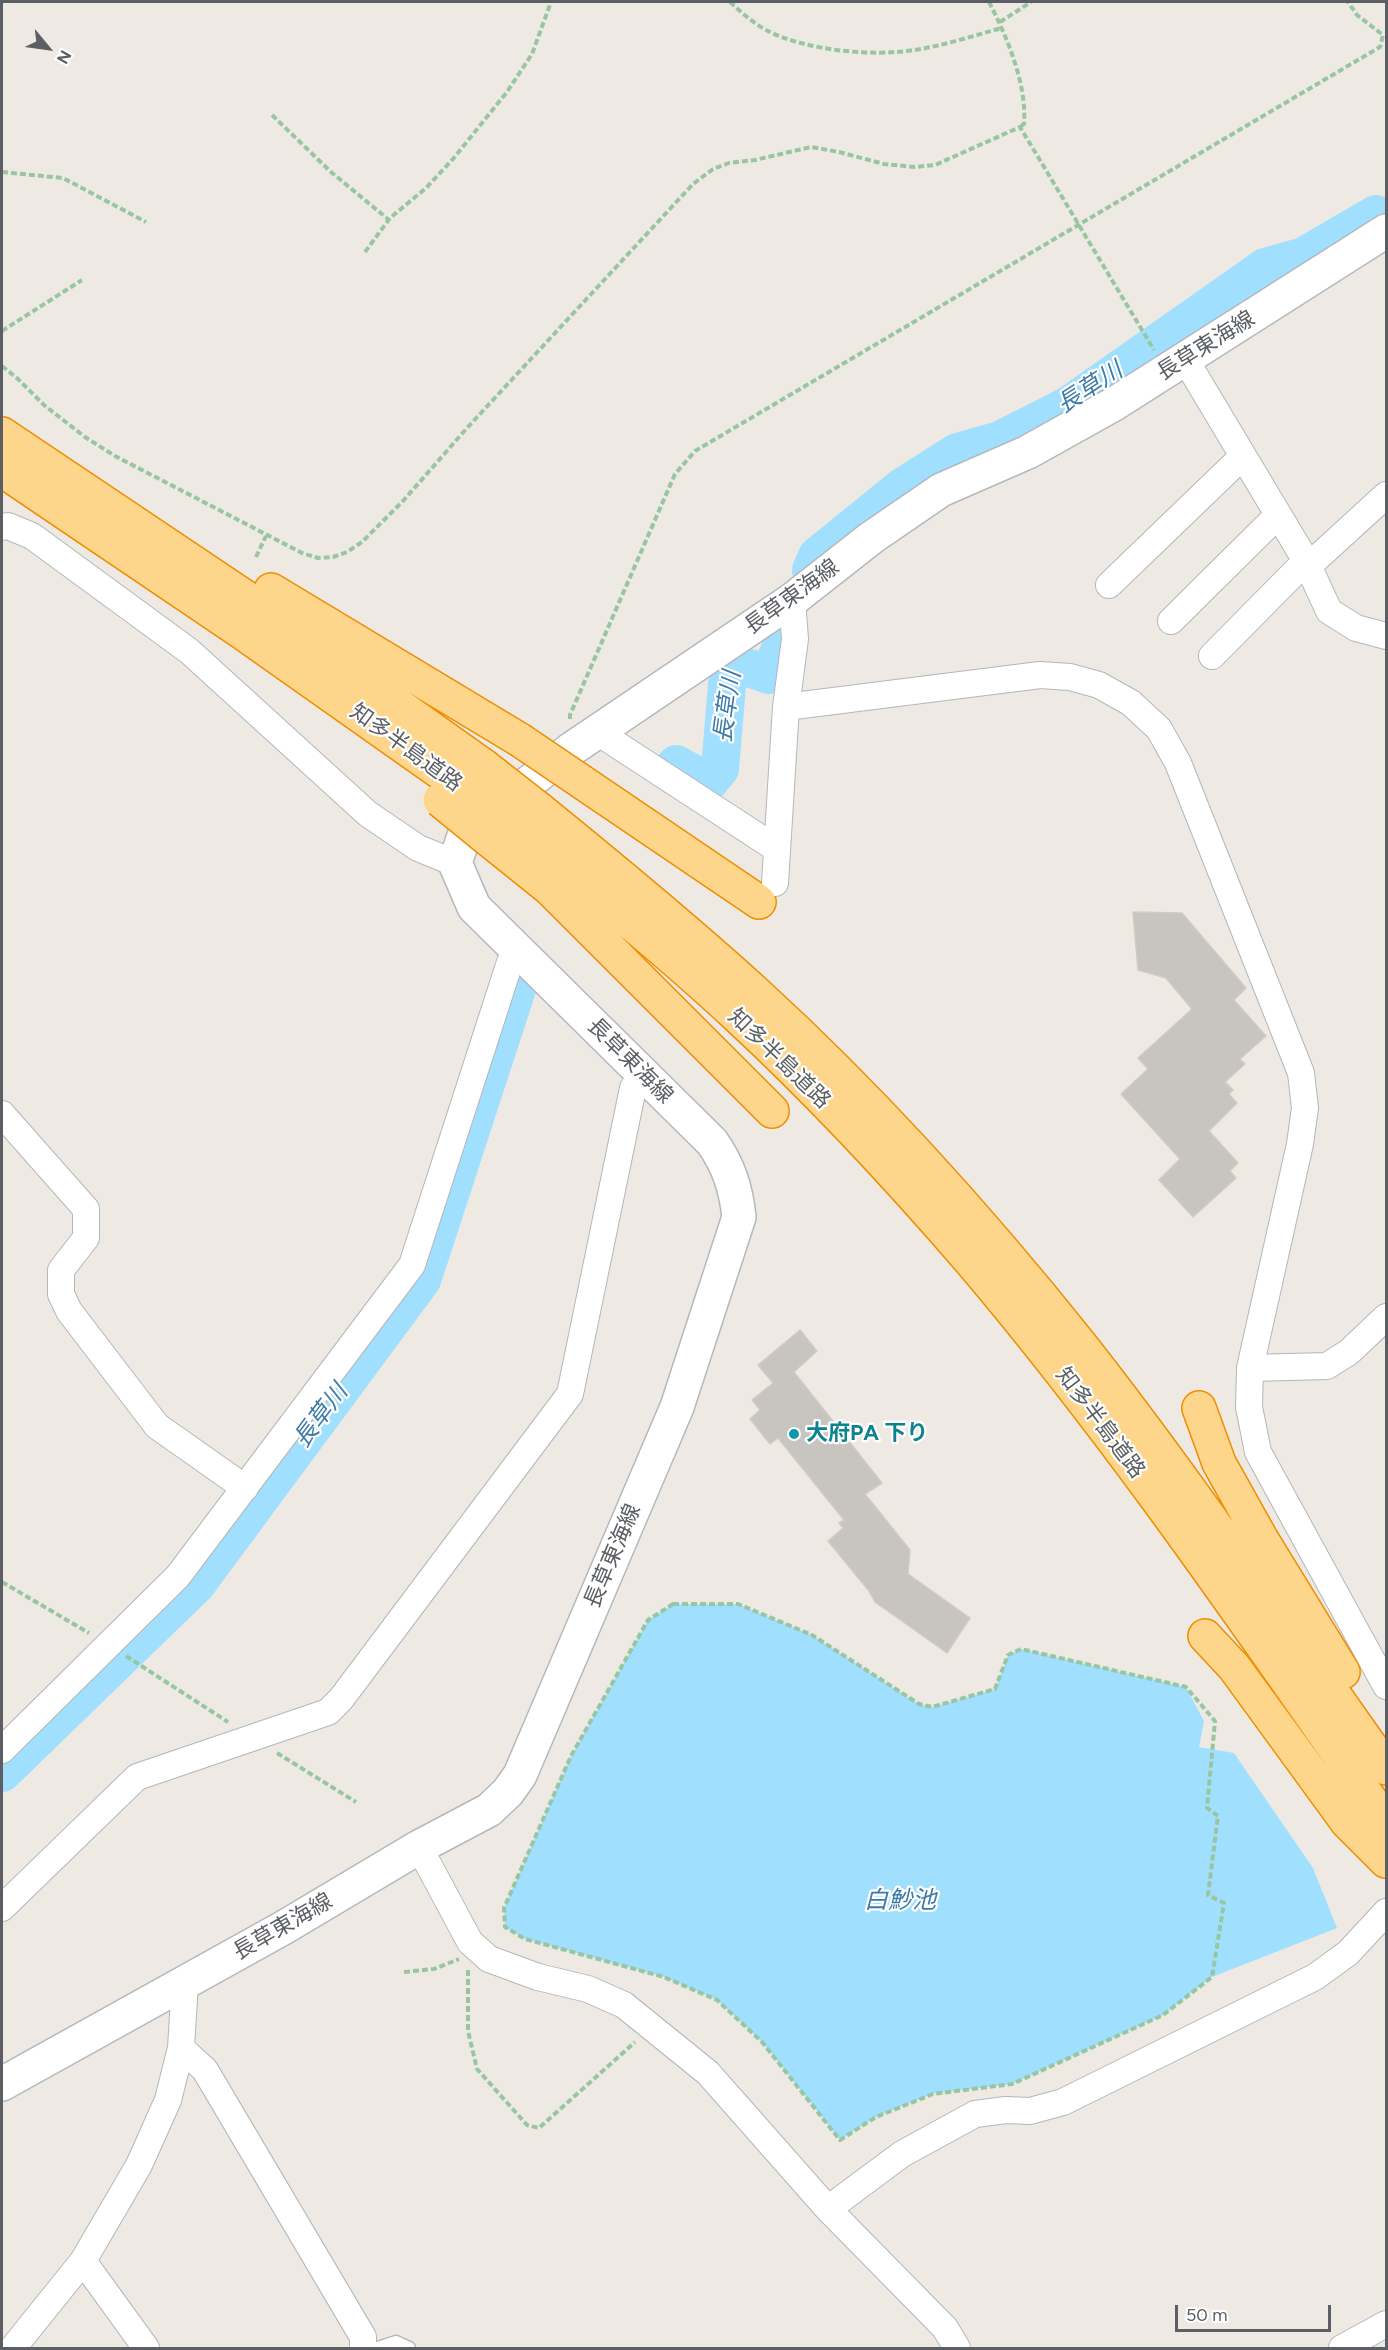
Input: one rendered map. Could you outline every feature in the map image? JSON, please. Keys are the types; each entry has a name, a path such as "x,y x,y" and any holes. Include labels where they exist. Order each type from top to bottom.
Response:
{"highway":[{"name":"知多半島道路","path":"2,434 260,607 461,784 514,825 659,946 739,1018 827,1106 971,1262 1055,1364 1208,1568 1386,1822"},
{"path":"2,470 461,784 514,825 550,889 772,1111"},
{"path":"117,511 203,549 520,740 582,782 767,892"},
{"name":"知多半島道路","path":"514,825 678,923 758,995 917,1155 1079,1344 1154,1442 1386,1768"},
{"path":"1199,1408 1219,1463 1262,1540 1352,1688 1386,1732"},
{"path":"1204,1636 1234,1667 1347,1822 1386,1861"}],"main road":[{"name":"長草東海線","path":"2,2084 419,1847 489,1810 508,1792 520,1775 677,1407 739,1217 736,1190 724,1158 712,1143 474,907 455,863 465,833 583,741 792,600 871,538 941,490 1028,452 1176,365 1386,231"}],"street":[{"path":"1176,365 1243,456 1307,564 1329,611 1356,628 1386,636"},
{"path":"1109,585 1243,456"},
{"path":"1212,656 1299,568 1307,564 1386,495"},
{"path":"1171,621 1278,515"},
{"path":"2,527 8,526 32,536 189,651 368,814 418,848 455,863"},
{"path":"767,892 777,849 786,707 795,639 792,600"},
{"path":"786,707 1040,675 1070,677 1099,685 1131,703 1160,729 1178,763 1301,1073 1305,1108 1300,1144 1250,1368 1249,1407 1258,1452 1386,1686"},
{"path":"583,741 777,849"},
{"path":"2,1750 178,1576 412,1265 510,962 517,949"},
{"path":"2,1908 137,1777 328,1712 341,1700 570,1394 633,1088 644,1075"},
{"path":"2,1114 86,1209 86,1238 61,1270 61,1294 69,1311 157,1426 245,1488"},
{"path":"1250,1368 1327,1366 1349,1353 1386,1317"},
{"path":"419,1847 470,1942 472,1953 538,1977 588,1989 624,2005 708,2073 828,2209 945,2328 957,2349"},
{"path":"828,2209 902,2154 975,2114 1006,2110 1030,2111 1062,2103 1315,1977 1348,1953 1386,1912"},
{"path":"13,2349 83,2261 139,2165 168,2100 181,2048 185,1982"},
{"path":"181,2048 205,2070 363,2337 363,2349"},
{"path":"83,2261 146,2349"},
{"path":"1342,2349 1386,2324"}],"lane":[{"path":"378,2349 396,2342 409,2349"}],"path":[{"path":"365,252 389,220 426,188 453,159 507,92 532,54 551,2"},
{"path":"730,2 745,16 784,38 855,51 895,52 916,49 1002,28"},
{"path":"2,366 44,405 95,444 266,536 318,558 333,557 347,552 362,542 403,501 467,428 693,184 713,169 729,163 755,160 811,147 884,164 915,167 935,165 1024,124 1025,110 1021,88 1000,22 989,2"},
{"path":"1000,22 1031,2"},
{"path":"583,741 570,715 675,474 695,452 1380,47 1383,35 1357,15 1348,2"},
{"path":"272,115 331,172 389,220"},
{"path":"1020,127 1078,226 1176,365"},
{"path":"2,172 63,178 146,222"},
{"path":"2,331 82,280"},
{"path":"256,557 266,536"},
{"path":"2,1582 108,1645 356,1802"},
{"path":"673,1604 738,1604 812,1635 919,1704 932,1707 995,1689 1008,1655 1021,1649 1186,1688 1215,1721 1207,1808 1218,1816 1208,1895 1224,1903 1212,1977 1163,2015 1012,2084 933,2094 876,2117 840,2140 762,2042 717,2000 664,1977 525,1939 505,1927 504,1908 571,1756 648,1620 673,1604"},
{"path":"404,1972 434,1969 472,1953 468,2031 477,2069 527,2125 539,2128 651,2028"}],"water":[{"name":"白魦池","path":"673,1604 738,1604 812,1635 919,1704 932,1707 995,1689 1008,1655 1021,1649 1186,1687 1204,1721 1199,1747 1234,1753 1313,1868 1337,1928 1212,1977 1163,2015 1012,2084 932,2094 876,2117 840,2140 762,2042 717,2000 664,1977 525,1939 505,1927 504,1908 571,1756 648,1620"}],"building":[{"path":"1133,912 1182,913 1246,988 1234,1000 1266,1036 1240,1059 1245,1064 1225,1082 1233,1090 1229,1094 1237,1103 1209,1131 1238,1163 1230,1171 1236,1178 1193,1217 1159,1180 1180,1159 1121,1094 1148,1069 1138,1058 1192,1009 1166,978 1138,970"},
{"path":"800,1330 817,1351 794,1372 882,1483 865,1494 910,1550 908,1574 970,1618 947,1653 875,1602 869,1591 828,1541 843,1528 839,1523 844,1520 778,1438 770,1444 750,1419 760,1410 752,1400 773,1383 758,1365"}],"waterway":[{"name":"長草川","path":"811,570 817,556 902,487 957,452 1000,440 1067,406 1265,267 1304,256 1376,214"},
{"name":"長草川","path":"676,764 709,782 720,769 729,661 769,675 782,644"},
{"name":"長草川","path":"2,1773 197,1584 422,1280 519,983"}],"place":[{"name":"大府PA 下り","path":"794,1434"}]}
